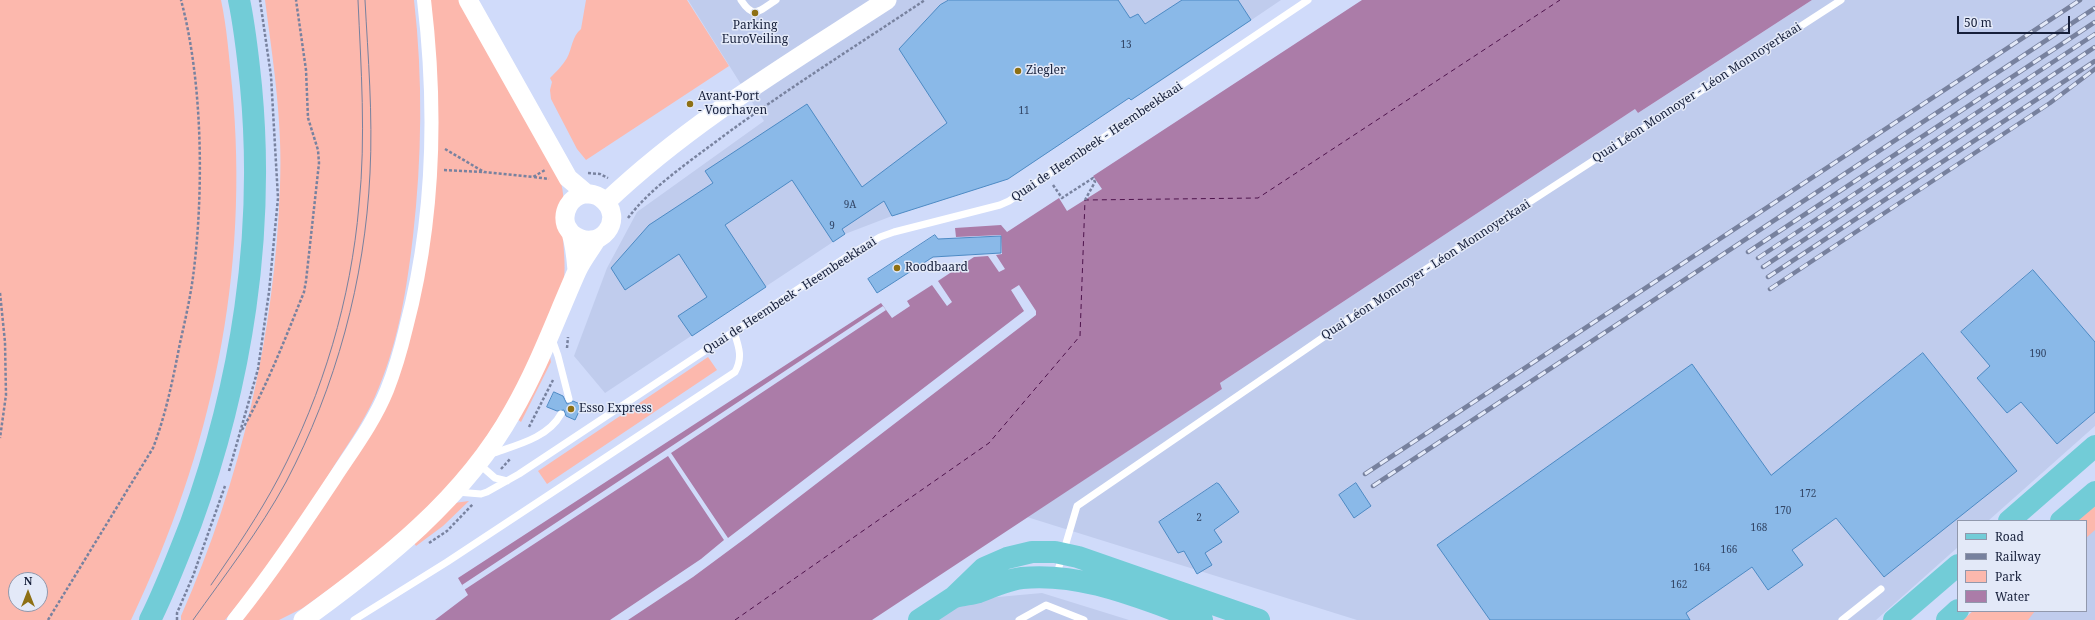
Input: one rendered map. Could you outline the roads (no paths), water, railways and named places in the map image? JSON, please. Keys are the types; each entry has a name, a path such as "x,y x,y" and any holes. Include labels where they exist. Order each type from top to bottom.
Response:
{"main road":[{"path":"150,620 172,573 216,445 232,385 243,327 253,244 255,199 252,105 239,0"},
{"path":"468,0 568,178 587,194"},
{"path":"606,202 679,138 743,94 887,0"},
{"path":"568,178 570,203 565,218 571,233 577,270"},
{"path":"303,620 386,558 454,492 481,460 513,412 532,376 577,270 596,240 604,235 610,228 612,219 611,210 606,202 598,196 587,194 577,197 570,203"},
{"path":"571,233 578,239 587,241 596,240"},
{"path":"2010,520 2095,446"},
{"path":"2062,520 2095,492"},
{"path":"169,616 182,567 188,529"},
{"path":"139,620 188,529"},
{"path":"919,620 954,597 984,568 1007,558 1032,552 1055,552 1078,557 1259,620"},
{"path":"1894,620 1957,566"},
{"path":"954,597 977,592 997,584 1021,578 1056,577 1086,581 1202,620"},
{"path":"290,620 333,598"},
{"path":"1946,620 1957,611"}],"street":[{"path":"234,620 291,543 352,453 369,426 387,390 396,366 417,283 426,217 430,169 431,140 429,61 424,0"}],"lane":[{"path":"741,0 748,11 752,13 776,0"},
{"name":"Quai de Heembeek - Heembeekkaai","path":"454,492 481,494 507,481 851,254 880,237 894,232 1000,205 1009,201 1308,0"},
{"name":"Quai Léon Monnoyer - Léon Monnoyerkaai","path":"1056,577 1077,506 1366,308 1841,0"},
{"path":"354,620 448,562 735,372 740,362 739,345 734,332"},
{"path":"550,336 558,356 569,399"},
{"path":"507,481 495,478 481,460 544,433 556,424 562,414"},
{"path":"1842,620 1881,588"},
{"path":"1019,620 1046,605 1084,620"}],"water":[{"path":"1362,0 1812,0 1638,113 1635,109 1220,383 1222,389 872,620 435,620 468,595 458,578 881,303 892,318 910,306 907,301 932,285 947,306 952,302 938,281 974,257 988,256 999,272 1005,269 996,255 1002,254 1001,235 956,237 955,228 1001,225 1007,232 1059,198 1067,211 1102,189 1093,176"}],"tram line":[{"path":"211,585 263,505 295,445 322,379 342,310 355,240 361,179 363,128 358,0"},
{"path":"193,620 254,535 286,482 320,409 345,332 362,253 370,173 371,108 365,0"}],"railway":[{"path":"1365,474 2080,0"},
{"path":"1373,486 2095,8"},
{"path":"1748,252 2095,22"},
{"path":"1758,258 2095,34"},
{"path":"1763,267 2095,47"},
{"path":"1768,277 2095,61"},
{"path":"1770,289 2050,103 2095,69"}],"place":[{"name":"Parking EuroVeiling","path":"755,13"},
{"name":"Ziegler","path":"1018,71"},
{"name":"Avant-Port - Voorhaven","path":"690,104"},
{"name":"Roodbaard","path":"897,268"},
{"name":"Esso Express","path":"571,409"}]}
